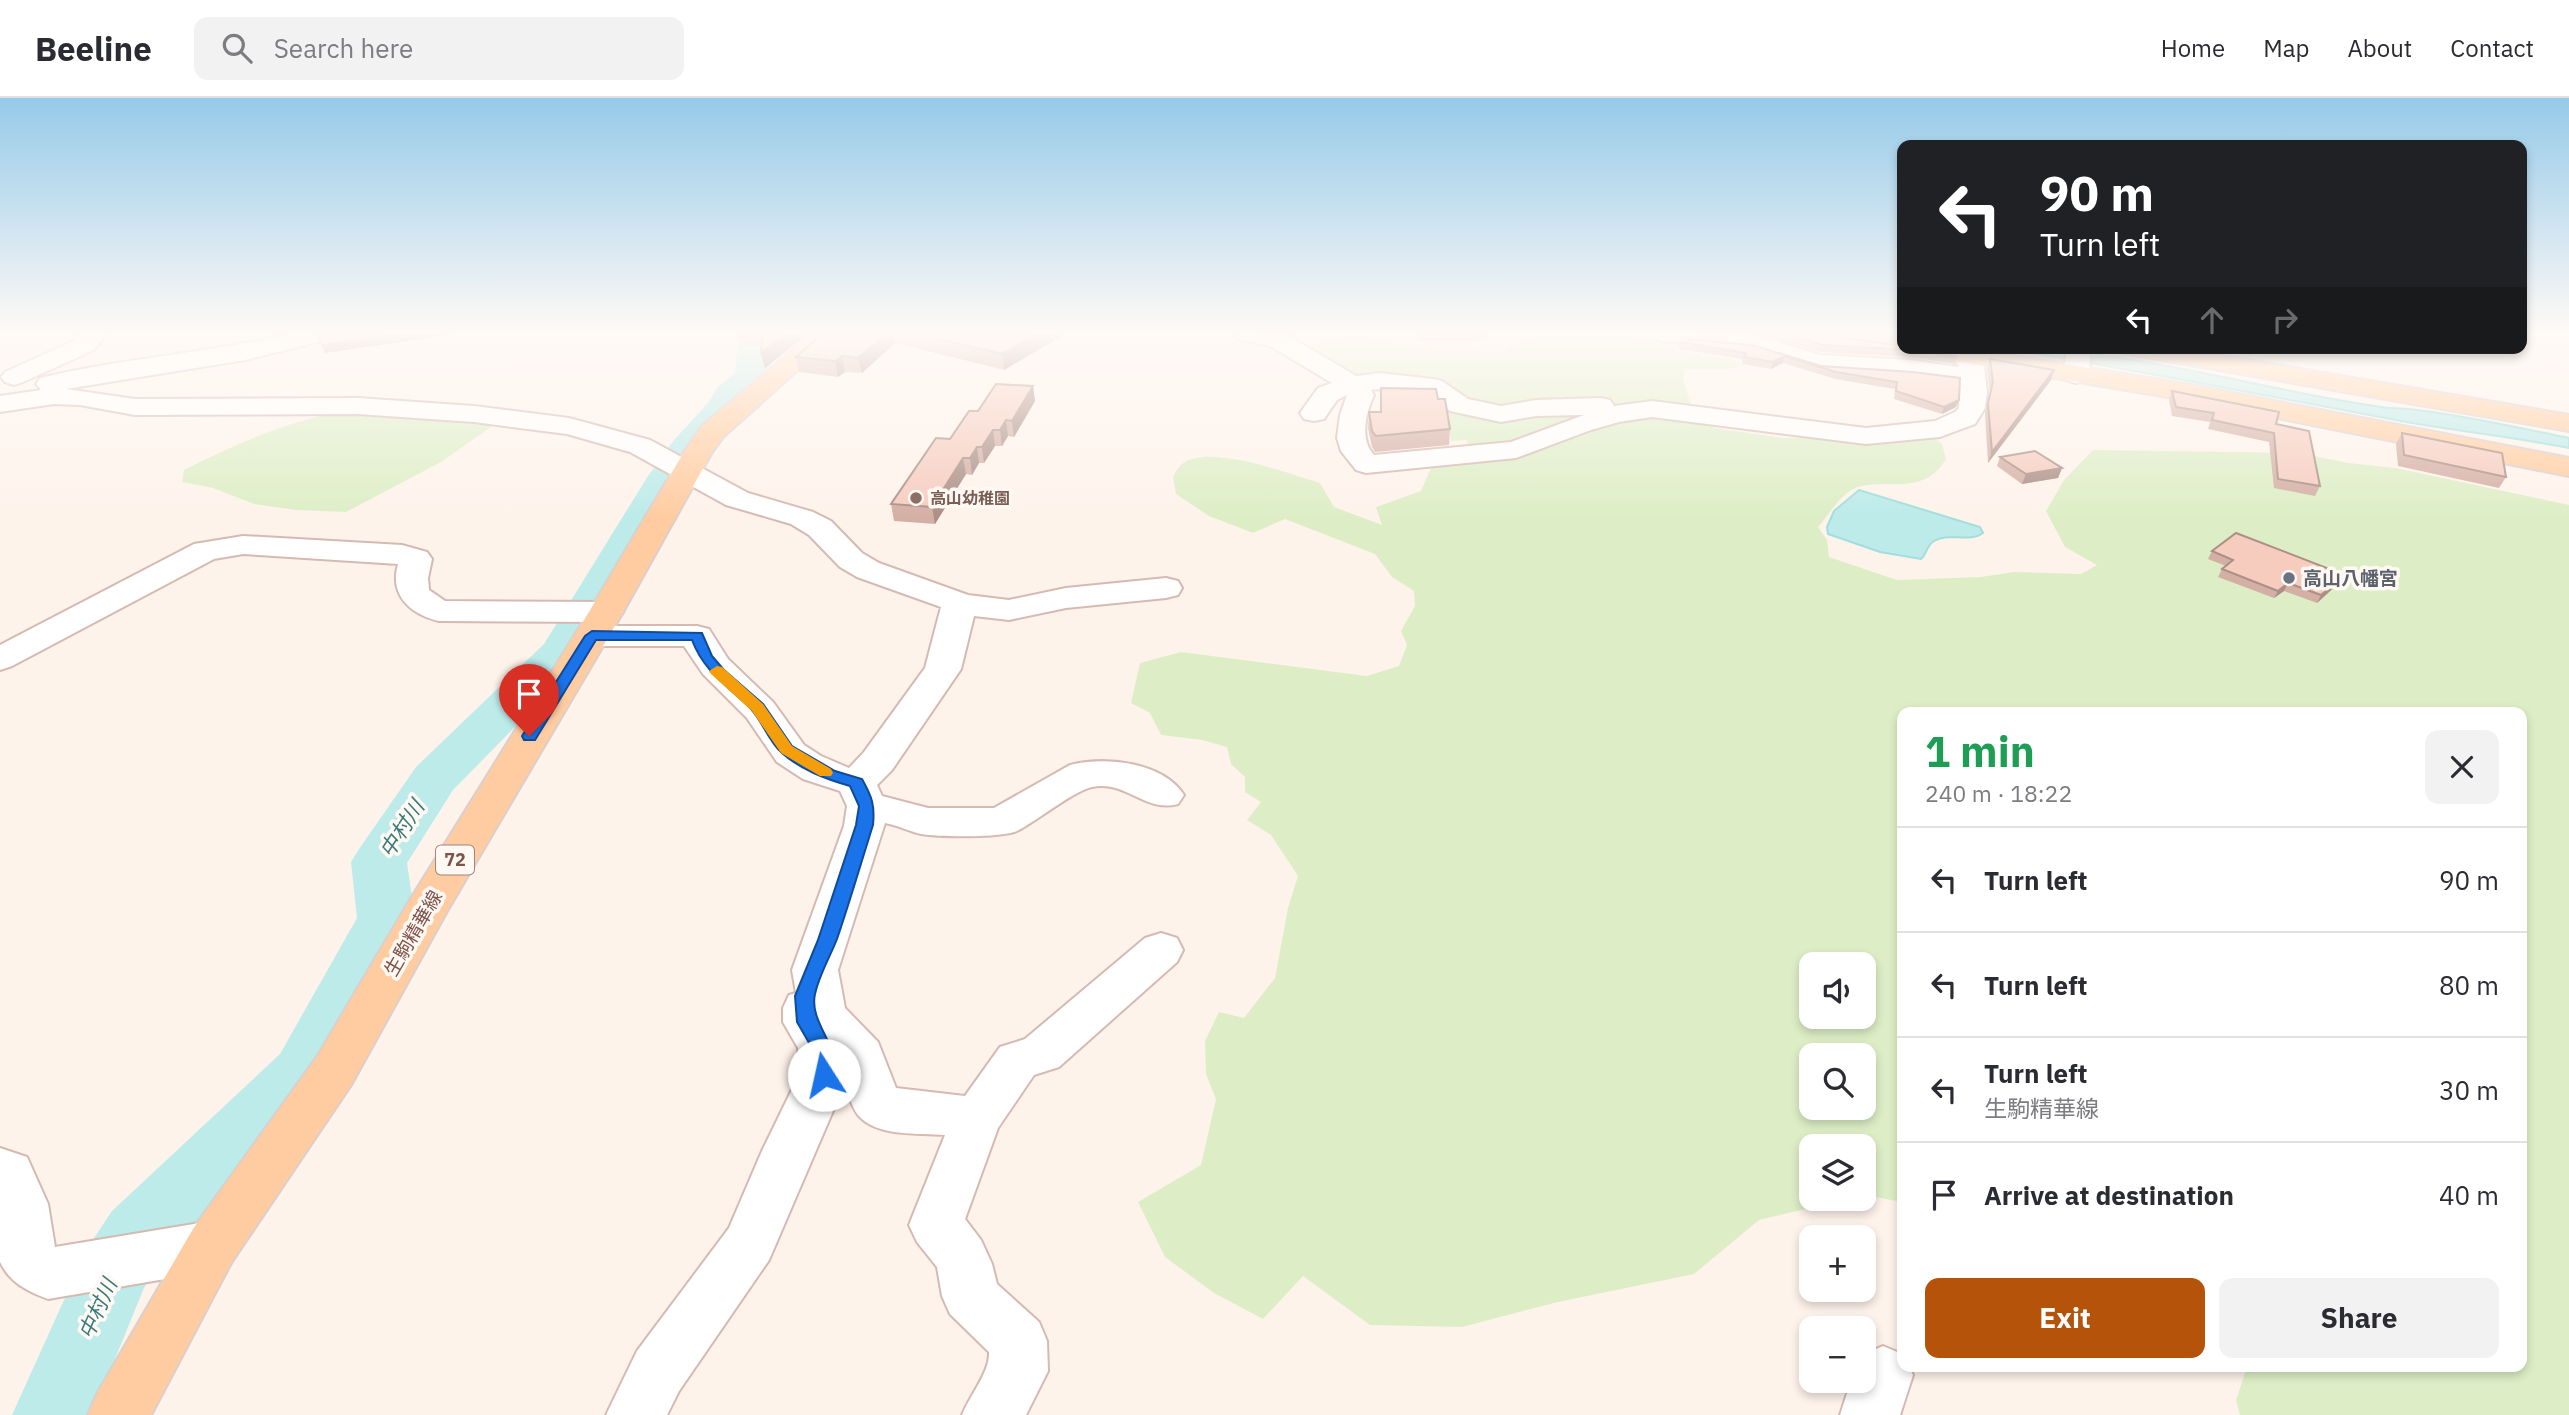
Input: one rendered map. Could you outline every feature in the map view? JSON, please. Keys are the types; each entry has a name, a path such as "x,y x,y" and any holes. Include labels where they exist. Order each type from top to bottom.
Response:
{"main road":[{"name":"生駒精華線","path":"118,1415 212,1246 334,1071 425,911 599,624 675,463 754,395"},
{"path":"2204,395 2569,467"},
{"path":"2409,395 2569,423"}],"street":[{"path":"4,395 0,404 54,396 79,397 135,407 358,405 474,414 569,426 612,436 675,463 737,499 802,518 820,527 851,560 868,570 957,602 982,608 1009,610 1066,598 1166,588"},
{"path":"1314,413 1326,395"},
{"path":"1361,395 1352,425 1353,445 1366,464 1516,450 1581,424 1616,414 1652,409"},
{"path":"1445,395 1459,405 1501,414 1609,405 1866,436 1940,429 1965,418 1972,408 1974,395"},
{"path":"0,659 44,638 185,559 225,546 402,555 416,559 410,577 412,592 422,602 439,611 599,624 697,636 705,657 758,708 786,749 862,794 923,821 1001,822 1084,774 1133,776 1164,795"},
{"path":"636,1415 658,1371 750,1243 788,1151 824,1075 822,1047 807,1022 805,996 864,825 862,794 878,761 943,669 958,611 957,602"},
{"path":"992,1415 1019,1371 1018,1341 970,1296 967,1266 954,1245 936,1226 976,1120 1017,1061 1042,1052 1161,950"},
{"path":"815,970 822,1008 831,1025 861,1056 875,1100 886,1109 951,1114 976,1120"},
{"path":"0,1170 8,1173 27,1219 26,1258 48,1275 212,1246"}],"green space":[{"path":"1399,395 1688,395 1692,409 1714,428 1783,438 1930,434 1942,444 1946,459 1935,472 1923,480 1910,483 1858,487 1843,497 1818,527 1827,540 1829,557 1897,580 1981,577 2014,572 2081,574 2097,565 2065,547 2046,511 2064,480 2093,450 2301,453 2348,463 2396,468 2569,505 2569,1415 2240,1415 2236,1400 2245,1372 2527,1372 2527,707 1897,707 1897,1201 1876,1197 1876,1134 1799,1134 1799,1211 1759,1220 1694,1274 1558,1302 1462,1327 1370,1325 1303,1276 1263,1319 1214,1293 1165,1257 1138,1202 1201,1165 1216,1099 1206,1074 1205,1041 1219,1012 1244,1018 1275,978 1288,908 1298,876 1271,835 1247,820 1261,802 1245,792 1245,777 1231,764 1227,747 1202,740 1161,735 1150,713 1131,703 1140,663 1181,652 1367,676 1399,666 1407,645 1401,631 1415,606 1414,591 1392,577 1375,554 1285,519 1253,533 1209,516 1176,494 1173,477 1181,465 1195,458 1230,458 1250,462 1320,483 1334,507 1382,525 1376,507 1421,491 1433,463 1472,451 1466,440 1451,441 1446,413"},
{"path":"347,411 498,422 441,462 346,512 296,510 254,504 213,488 182,482 184,470 243,442 304,420"}],"water":[{"path":"2266,395 2316,395 2474,419 2569,438 2569,448 2527,441"},
{"path":"1859,490 1980,527 1983,533 1972,537 1940,538 1931,543 1921,559 1880,552 1828,534 1827,527 1834,511"}],"building":[{"path":"988,395 1027,395 1012,421 1006,420 1000,430 993,430 982,447 977,447 970,458 963,458 932,507 891,504 936,438 950,439 969,411 978,411"},
{"path":"1381,395 1437,395 1438,399 1445,399 1450,429 1376,436 1372,431 1369,412 1381,412"},
{"path":"1909,395 1959,395 1959,400 1944,407"},
{"path":"1990,395 2035,395 1992,452"},
{"path":"2173,395 2195,395 2279,412 2276,424 2309,431 2320,486 2278,479 2274,433 2212,420 2214,413 2176,407"},
{"path":"2402,433 2502,453 2506,477 2404,455"},
{"path":"2035,451 2062,468 2026,474 2000,457"},
{"path":"2236,533 2345,575 2321,595 2288,583 2278,591 2222,569 2233,560 2212,551"}],"waterway":[{"name":"中村川","path":"52,1415 114,1271 137,1234 303,1072 386,918 379,862 434,779 562,653 621,558 662,484 687,448 724,407 729,395"}],"slow traffic":[{"path":"717,671 758,708 786,749 825,773"}],"place":[{"name":"高山幼稚園","path":"916,498"},
{"name":"高山八幡宮","path":"2289,578"}],"route":[{"path":"529,736 592,636 697,636 705,657 758,708 786,749 830,775 856,783 867,806 864,825 827,940 805,996 807,1022 822,1047 824,1075"}]}
